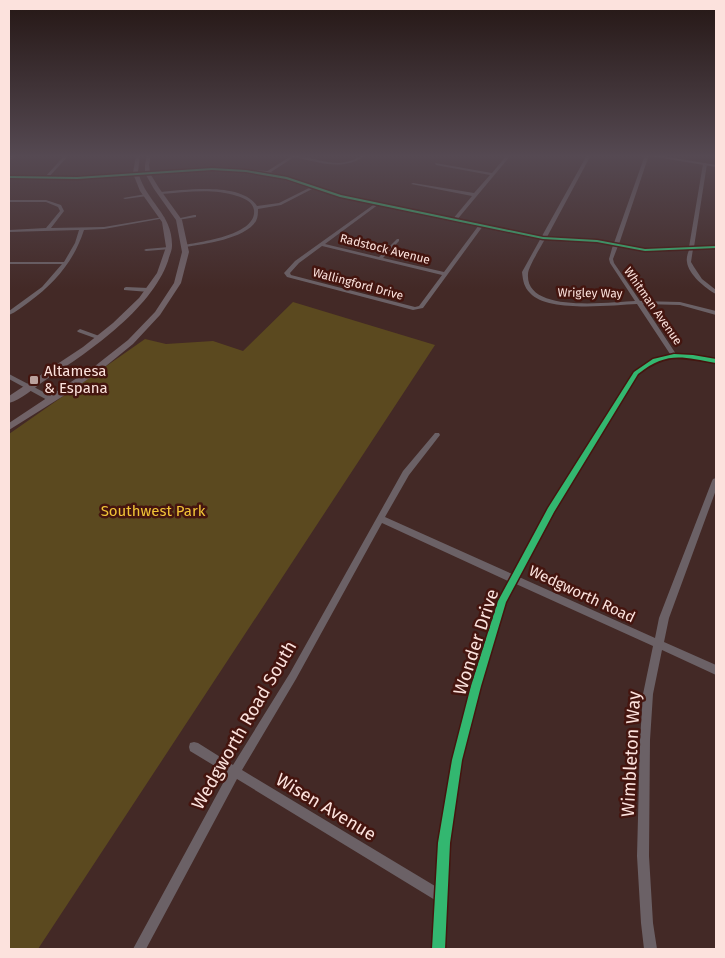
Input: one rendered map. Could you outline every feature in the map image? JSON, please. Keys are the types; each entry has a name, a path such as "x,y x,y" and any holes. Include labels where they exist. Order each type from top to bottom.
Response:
{"main road":[{"path":"9,400 100,338 150,290 161,272 167,256 170,236 163,218 149,200"},
{"path":"9,427 125,347 165,306 176,284 184,260 185,246 185,234 174,210 166,200"},
{"path":"357,200 542,238"},
{"path":"163,218 174,210"},
{"path":"163,218 179,221"},
{"path":"170,236 185,246"},
{"path":"167,256 185,246"}],"street":[{"path":"185,246 220,240 240,231 254,220 256,216 254,208 248,200"},
{"path":"254,208 280,204 289,200"},
{"path":"454,220 472,200"},
{"name":"Wrigley Way","path":"563,200 525,272 525,284 532,293 561,304 676,303 716,313"},
{"name":"Whitman Avenue","path":"632,200 612,263 674,355"},
{"path":"699,200 689,262 692,271 716,292"},
{"path":"9,201 46,202 60,206 62,210 60,214 47,230"},
{"path":"321,244 377,204"},
{"path":"179,221 194,216"},
{"path":"9,231 82,229 124,225 163,218"},
{"path":"444,274 481,226"},
{"path":"9,312 44,287 67,263 79,241 82,229"},
{"path":"542,238 598,241 646,250 716,247"},
{"path":"380,258 397,240"},
{"name":"Radstock Avenue","path":"321,244 444,274"},
{"name":"Wallingford Drive","path":"321,244 287,273 291,277 411,308 420,307 444,274"},
{"path":"146,250 169,248"},
{"path":"9,263 67,263"},
{"path":"126,288 150,290"},
{"path":"80,332 100,338"},
{"name":"Wonder Drive","path":"438,949 444,843 457,760 476,686 502,602 551,510 636,373 648,362 674,355 688,355 716,361"},
{"path":"9,376 51,399"},
{"name":"Wedgworth Road South","path":"139,949 235,772 293,676 406,473 437,435"},
{"name":"Wimbleton Way","path":"651,949 647,923 643,856 645,740 648,694 664,618 716,482"},
{"name":"Wedgworth Road","path":"381,518 716,670"},
{"name":"Wisen Avenue","path":"194,747 440,896"}],"green space":[{"name":"Southwest Park","path":"293,302 435,345 38,949 9,949 9,434 145,339 166,344 213,341 243,351"}],"cycle path":[{"path":"358,200 543,238 597,241 645,250 716,247"},
{"path":"438,949 444,843 457,760 476,686 502,601 551,510 636,373 655,360 674,355 716,361"}],"place":[{"name":"Altamesa & Espana","path":"34,380"}]}
